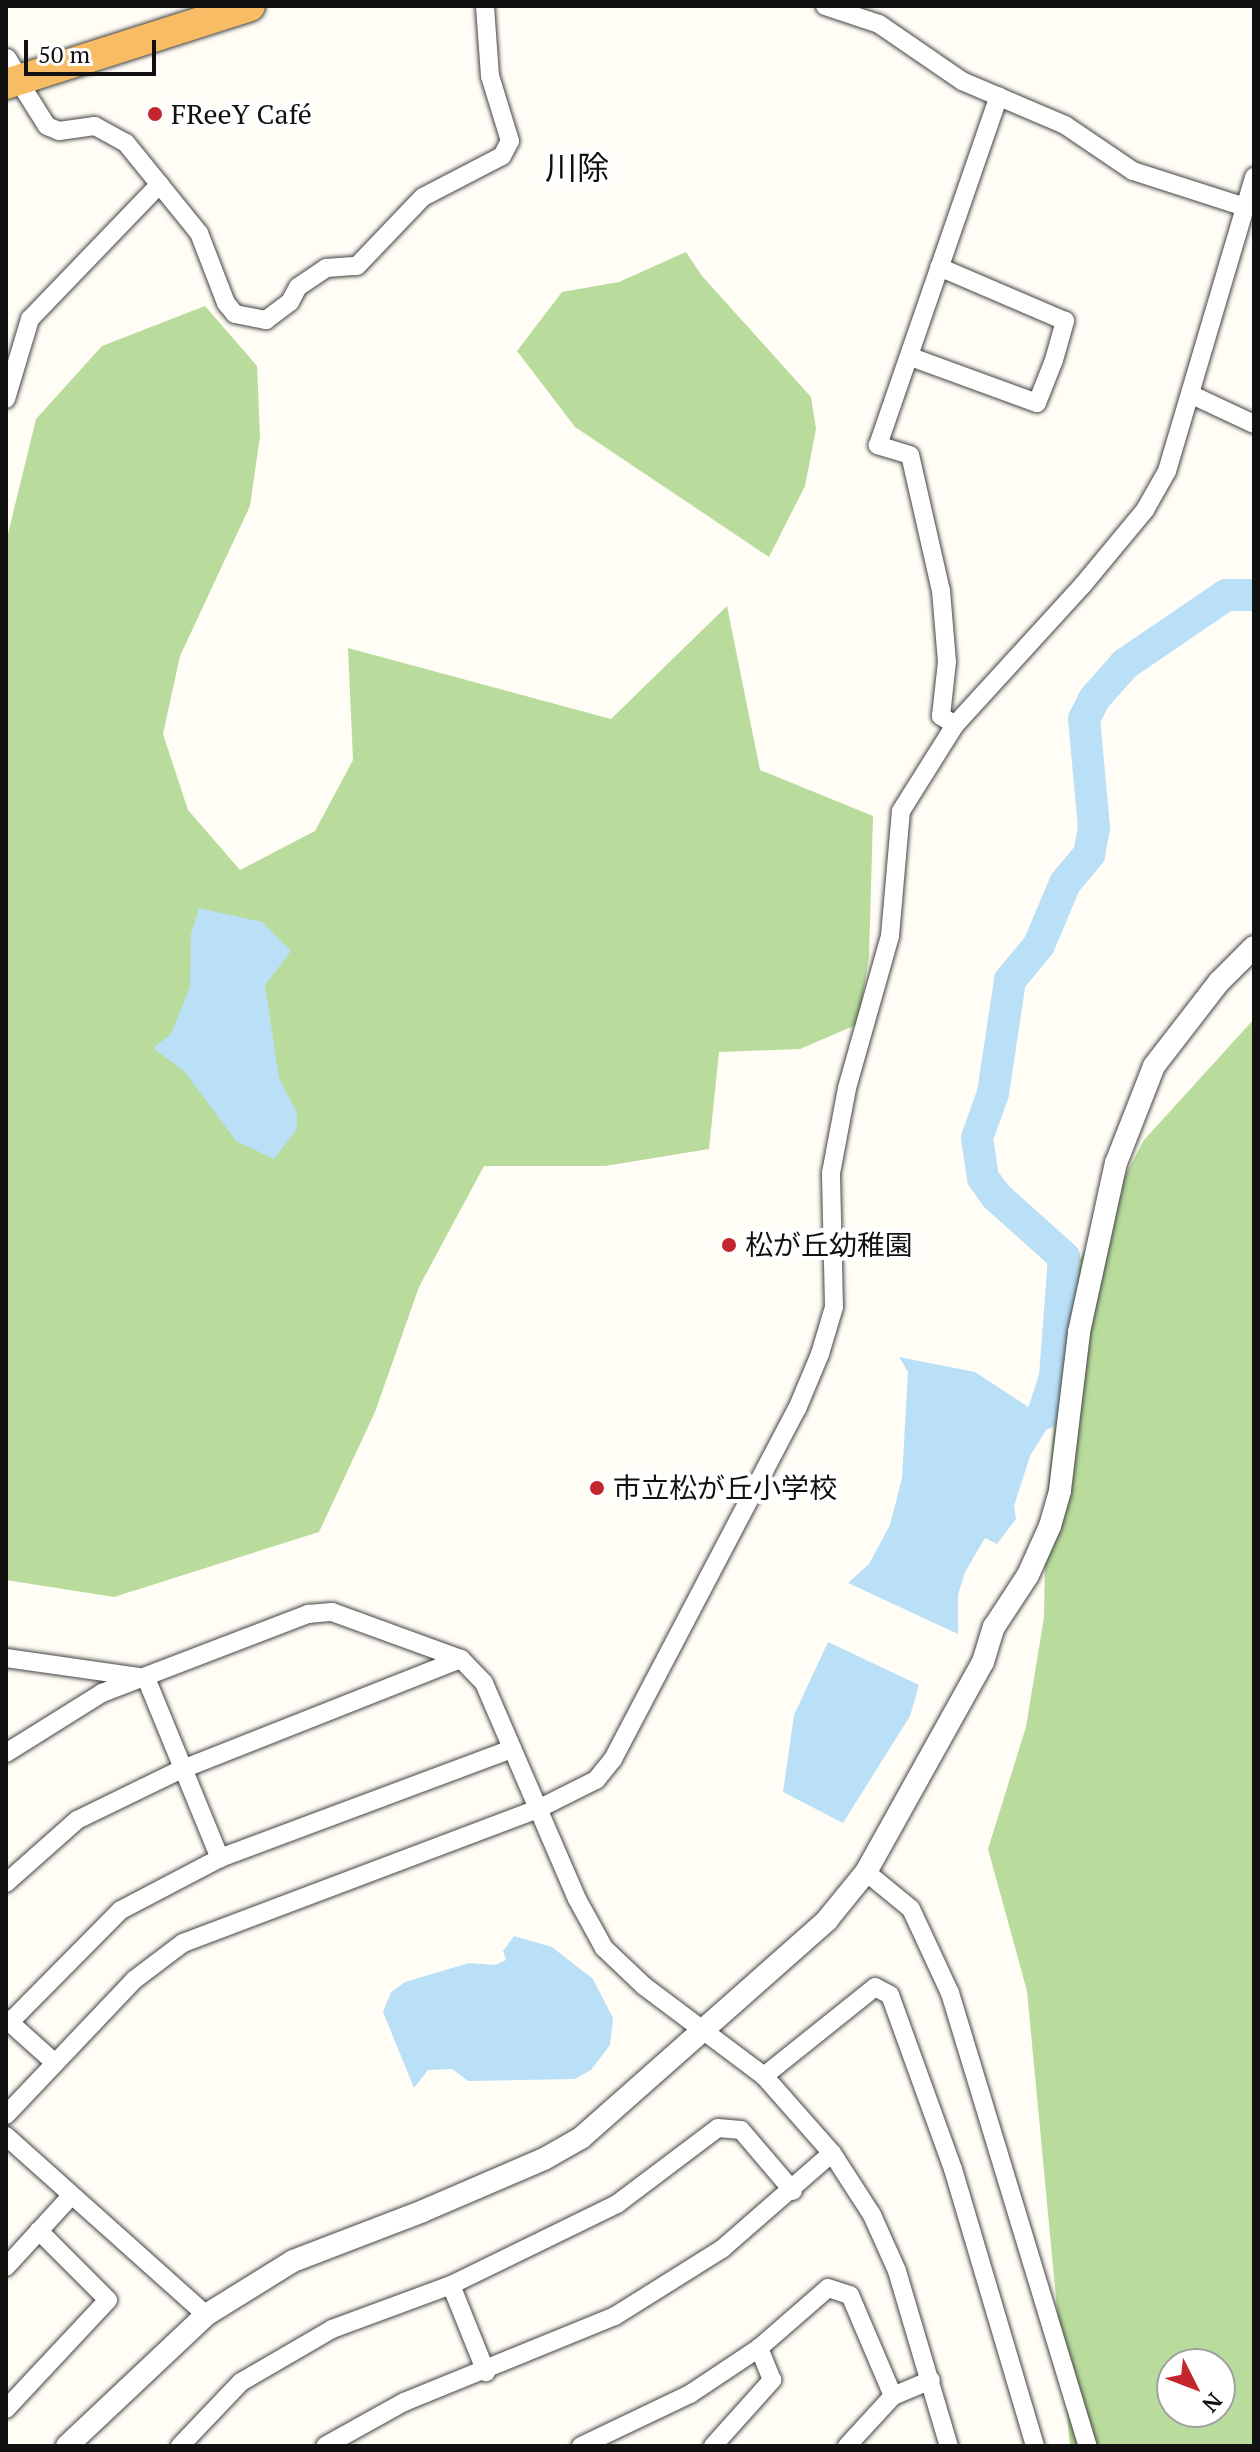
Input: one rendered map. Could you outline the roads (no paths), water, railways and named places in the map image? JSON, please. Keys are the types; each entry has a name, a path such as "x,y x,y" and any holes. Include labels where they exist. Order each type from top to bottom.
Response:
{"highway":[{"path":"10,74 250,6"}],"street":[{"path":"10,74 47,126 59,131 95,126 113,131 199,233 226,303 235,314 266,320 290,302 298,287 326,268 357,266 423,197 502,156 510,141 490,76 485,6"},
{"path":"825,6 879,24 962,81 1065,125 1133,171 1245,207"},
{"path":"955,725 941,716 947,662 941,591 910,455 878,445 999,96"},
{"path":"6,2115 134,1980 183,1943 540,1808 596,1780 613,1759 797,1409 820,1354 834,1307 831,1173 847,1088 890,936 901,811 955,725 1145,510 1167,471 1192,395 1254,177"},
{"path":"6,399 30,319 160,184"},
{"path":"911,357 1037,403 1054,360 1065,321 939,267"},
{"path":"1192,395 1254,424"},
{"path":"67,2446 206,2315 293,2261 544,2159 610,2115 700,2029 827,1920 866,1872 983,1662 994,1627 1028,1575 1050,1526 1060,1490 1079,1332 1116,1163 1154,1066 1219,982 1254,947"},
{"path":"6,1753 102,1693 308,1614 332,1612 461,1659 484,1683 604,1948 700,2029 764,2076 832,2153 872,2215 897,2271 949,2446"},
{"path":"6,1658 146,1678"},
{"path":"6,1883 77,1820 180,1770 461,1659"},
{"path":"146,1678 180,1770 220,1858"},
{"path":"55,2063 8,2020 121,1910 220,1858 512,1749"},
{"path":"866,1872 911,1909 950,1993 1088,2446"},
{"path":"764,2076 875,1987 890,1995 953,2169 1035,2446"},
{"path":"180,2446 241,2382 332,2329 451,2285 617,2204 718,2128 741,2130 793,2191"},
{"path":"6,2136 206,2315"},
{"path":"325,2446 404,2402 486,2372 615,2316 722,2249 793,2191 832,2153"},
{"path":"6,2267 71,2196"},
{"path":"6,2409 108,2300 39,2231"},
{"path":"451,2285 486,2372"},
{"path":"581,2446 690,2394 759,2348 828,2288 850,2295 893,2396"},
{"path":"713,2446 772,2380 759,2348"},
{"path":"847,2446 893,2396 931,2380"}],"water":[{"path":"199,908 262,922 291,951 265,985 279,1078 297,1113 297,1129 274,1159 236,1141 184,1071 153,1048 171,1034 190,987 191,934"},
{"path":"899,1357 975,1372 1030,1408 1054,1402 1050,1424 1030,1456 1014,1506 1016,1519 997,1544 985,1538 965,1572 958,1595 958,1634 848,1583 869,1564 890,1525 902,1478 908,1372"},
{"path":"828,1642 919,1685 910,1716 843,1823 783,1792 794,1715"},
{"path":"514,1936 552,1947 593,1979 613,2018 610,2045 591,2070 575,2079 468,2081 452,2069 428,2070 414,2088 383,2012 391,1992 405,1982 469,1963 495,1965 506,1960 503,1951"}],"waterway":[{"path":"1043,1414 1055,1377 1064,1257 996,1196 983,1178 977,1138 993,1093 1010,980 1039,945 1065,883 1089,854 1094,828 1084,719 1094,699 1125,664 1226,595 1254,595"}],"place":[{"name":"FReeY Café","path":"155,114"},
{"name":"松が丘幼稚園","path":"729,1245"},
{"name":"市立松が丘小学校","path":"597,1488"}],"district":[{"name":"川除","path":"577,167"}]}
